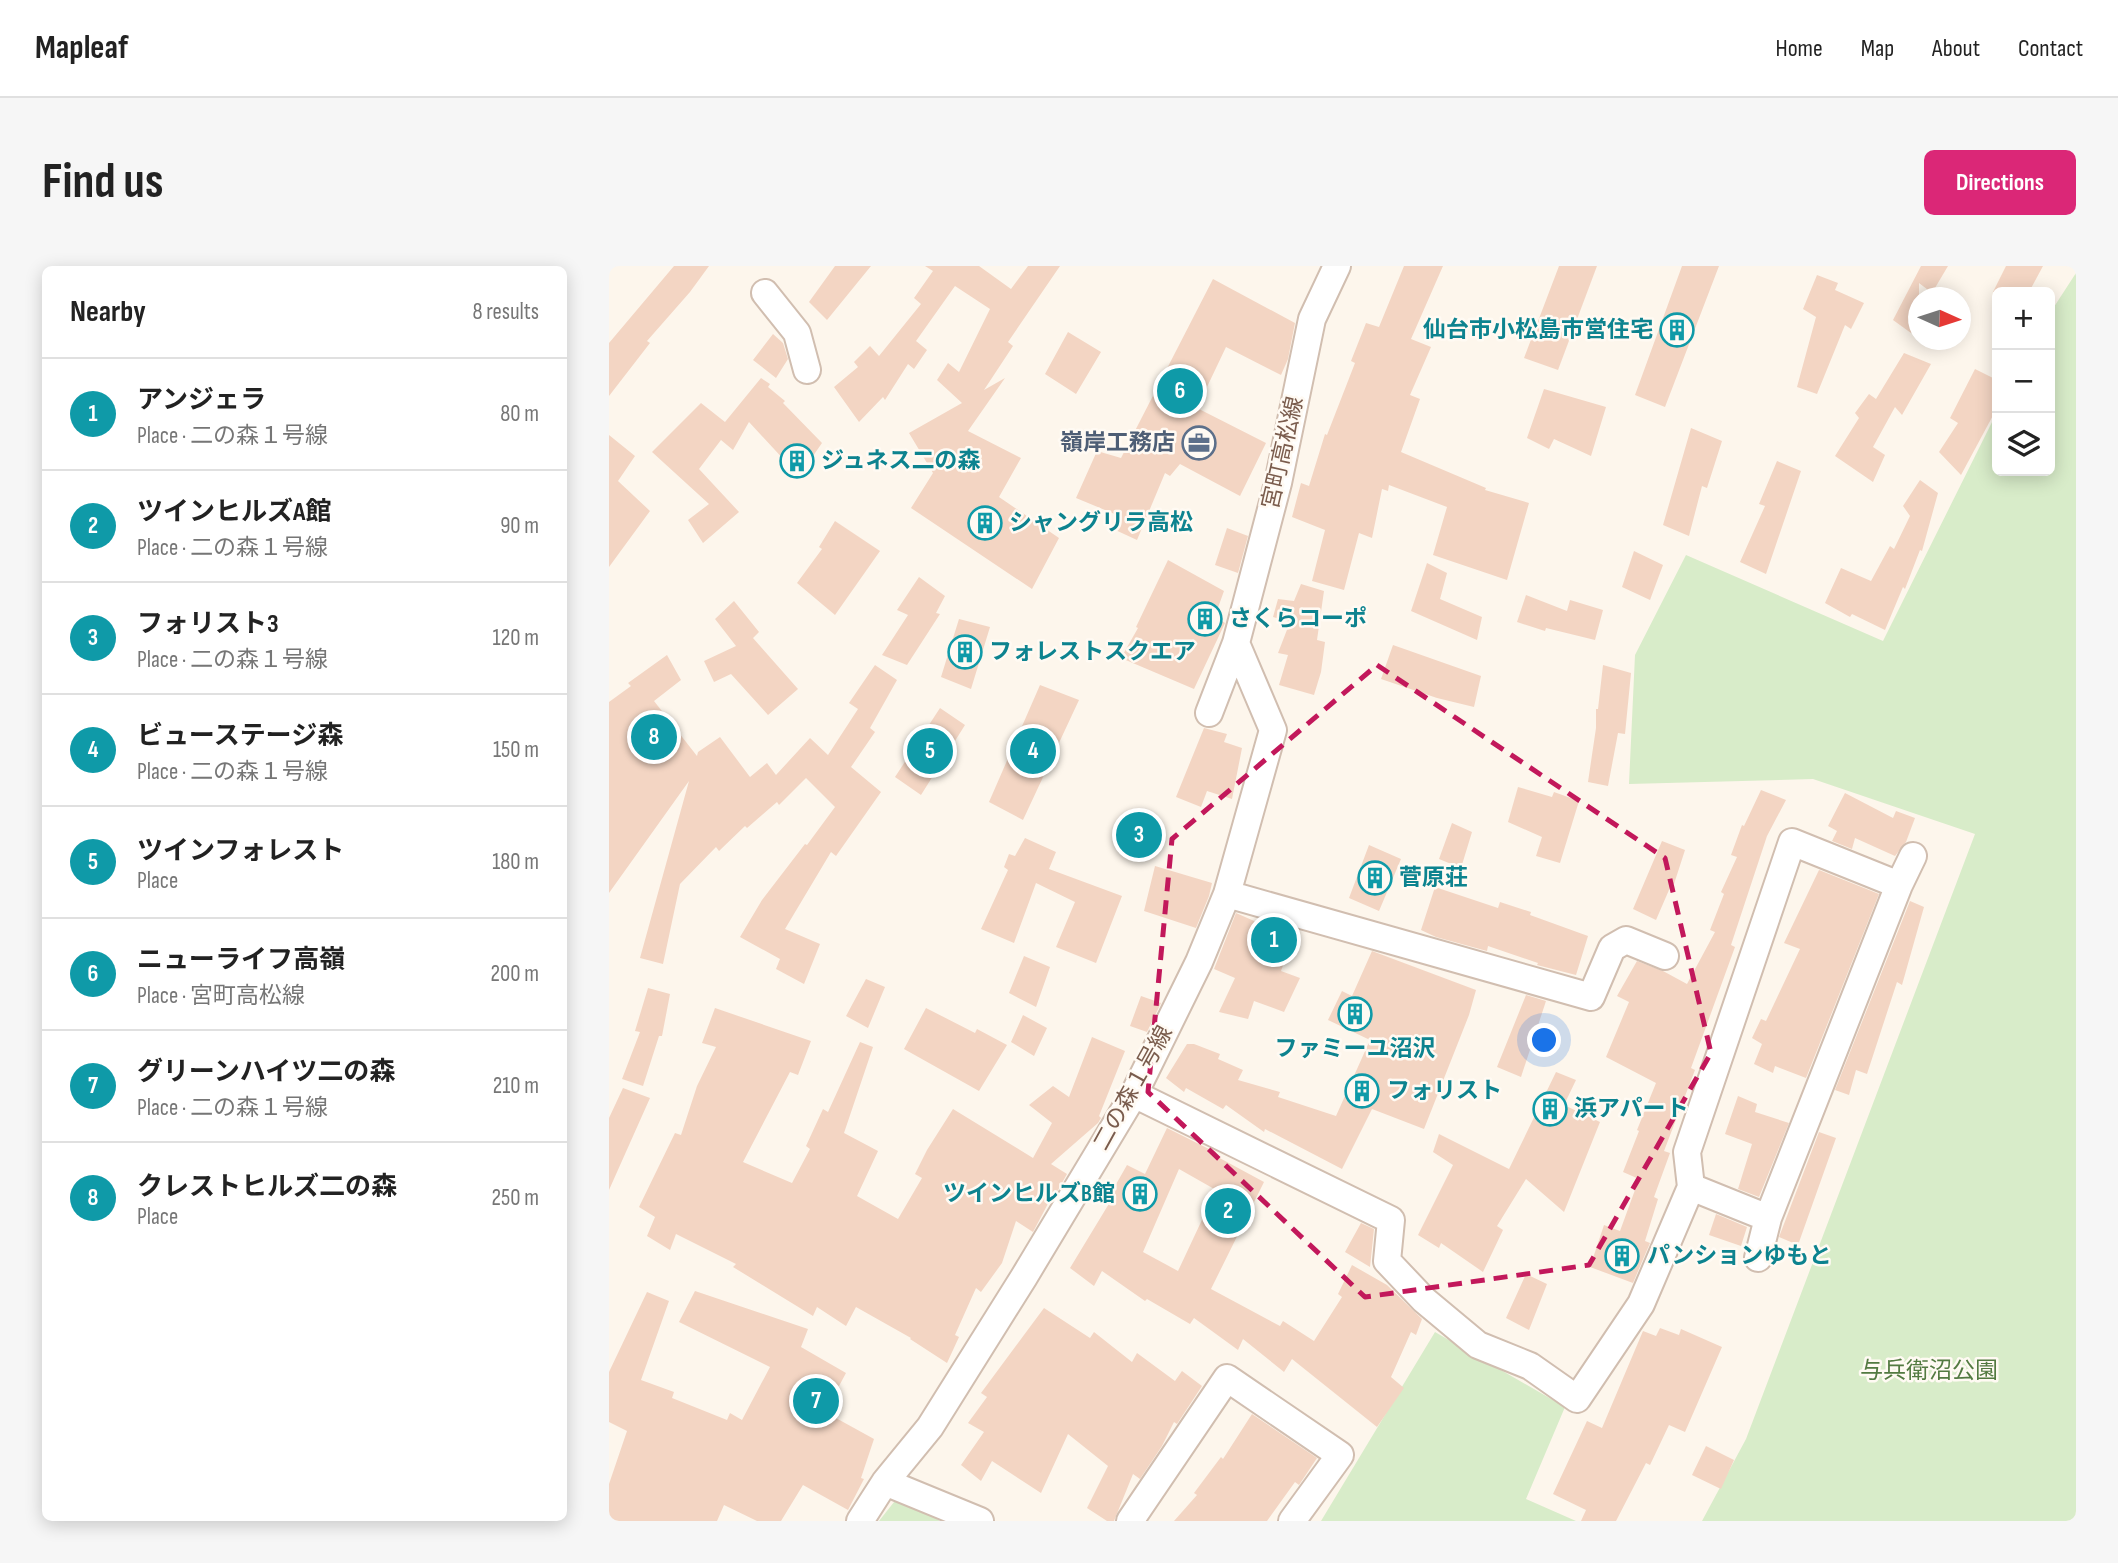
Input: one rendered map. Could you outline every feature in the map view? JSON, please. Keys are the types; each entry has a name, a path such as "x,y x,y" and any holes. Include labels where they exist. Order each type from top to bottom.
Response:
{"street":[{"name":"宮町高松線","path":"1209,713 1235,643 1278,483 1312,319 1337,266"},
{"path":"765,293 797,333 807,370"},
{"name":"二の森１号線","path":"860,1521 885,1482 930,1427 1134,1094 1199,962 1227,894 1273,730 1235,643"},
{"path":"1134,1094 1391,1220 1387,1261 1425,1300 1478,1345 1530,1366 1577,1399 1641,1304 1691,1187 1687,1152 1792,842 1899,885"},
{"path":"1758,1258 1768,1219 1899,885 1913,856"},
{"path":"1227,894 1591,997 1612,948 1626,940 1665,956"},
{"path":"1691,1187 1768,1219"},
{"path":"1130,1521 1227,1378 1340,1455 1292,1521"},
{"path":"885,1482 980,1521"}],"highlighted area":[{"path":"1377,665 1665,858 1711,1053 1589,1265 1365,1297 1148,1092 1172,839"}],"green space":[{"name":"与兵衛沼公園","path":"2076,273 2076,1521 1702,1521 1746,1439 1975,834 1813,779 1629,784 1635,655 1686,555 1883,641 1992,422 1992,476 2055,476 2055,305"},
{"path":"1435,1332 1565,1407 1526,1499 1576,1521 1321,1521"},
{"path":"898,1497 940,1521 879,1521"}],"building":[{"path":"674,266 709,266 647,341 650,343 609,396 609,343"},
{"path":"835,266 871,266 827,320 809,302"},
{"path":"925,266 979,266 1011,289 1028,266 1060,266 1008,342 1013,346 984,390 1005,378 968,431 1021,458 999,497 1059,538 1032,589 911,508 933,473 909,433 962,403 937,380 948,363 959,372 990,309 955,286 916,341 927,350 914,369 908,364 885,400 883,397 859,422 834,387 858,367 854,362 870,346 879,356 921,304 914,298 933,271"},
{"path":"1404,266 1443,266 1411,339 1431,347 1410,395 1420,399 1401,452 1486,488 1485,490 1529,503 1507,580 1433,555 1447,507 1389,485 1388,491 1382,489 1372,538 1359,533 1344,590 1312,581 1325,530 1292,517 1301,483 1309,486 1325,434 1327,435 1355,363 1351,361 1366,323 1379,327"},
{"name":"仙台市小松島市営住宅","path":"1559,266 1597,266 1558,370 1524,358"},
{"name":"仙台市小松島市営住宅","path":"1682,266 1719,266 1665,407 1635,395"},
{"path":"1921,266 1948,266 1936,287 1924,287 1919,283 1919,287 1910,287"},
{"path":"2006,266 2043,266 2032,287 1996,287"},
{"path":"1817,275 1838,283 1835,290 1864,303 1851,329 1845,325 1817,394 1797,387 1816,317 1803,309"},
{"path":"1213,279 1295,323 1288,359 1281,375 1226,347 1197,408 1266,443 1240,496 1180,464 1170,476 1165,473 1137,540 1111,528 1117,515 1076,498 1097,451 1121,458"},
{"path":"1908,291 1908,331 1893,320"},
{"path":"1068,332 1101,352 1076,394 1045,374"},
{"path":"773,334 783,343 788,359 776,378 753,360"},
{"path":"1904,353 1931,364 1902,415 1895,407 1873,447 1885,455 1873,482 1835,456 1859,418 1855,413 1869,394 1876,399"},
{"path":"1975,369 1992,378 1992,417 1961,475 1939,452 1958,423 1950,418"},
{"path":"761,378 770,384 768,387 785,401 783,403 822,443 799,476 749,422 733,450 721,440 699,469 739,512 703,543 688,520 709,504 652,452 701,403 725,422"},
{"path":"1544,389 1606,407 1591,456 1554,439 1549,449 1527,438"},
{"path":"1691,428 1722,441 1707,488 1702,486 1689,536 1663,525"},
{"path":"609,435 635,456 618,481 650,511 609,567"},
{"path":"1777,461 1801,471 1766,574 1740,562 1765,506 1759,504"},
{"path":"1920,480 1938,493 1922,551 1920,550 1885,630 1852,614 1850,617 1825,603 1841,568 1871,581 1890,546 1894,549 1910,516 1903,506"},
{"path":"835,521 880,551 835,615 797,583 822,549 819,547"},
{"path":"1227,528 1248,536 1238,573 1215,565"},
{"path":"1634,551 1663,565 1650,600 1622,587"},
{"path":"1168,560 1224,591 1215,616 1225,623 1194,689 1121,658 1138,628 1136,627"},
{"path":"1427,563 1447,573 1440,599 1482,617 1477,640 1411,611"},
{"path":"919,577 945,596 936,613 940,614 907,665 882,655 908,615 897,610"},
{"path":"1301,584 1324,591 1317,640 1325,642 1321,672 1314,695 1279,685 1288,655 1278,653 1290,622 1273,617 1278,599 1294,601"},
{"path":"1526,595 1567,611 1570,600 1603,610 1595,640 1546,628 1545,631 1517,622"},
{"path":"734,601 759,632 753,638 798,689 768,715 731,674 714,682 704,661 736,646 715,619"},
{"name":"フォレストスクエア","path":"959,619 990,627 971,689 941,677"},
{"path":"1393,645 1481,676 1474,707 1381,679"},
{"path":"667,655 681,680 654,701 697,756 698,752 720,737 750,777 767,763 776,775 810,738 828,755 858,709 849,703 875,665 897,680 870,728 875,732 851,767 881,792 836,856 831,852 785,929 820,944 804,984 776,969 780,959 740,937 762,900 835,807 806,778 779,805 777,802 747,828 745,826 719,851 716,847 680,884 663,964 640,958 689,781 609,893 609,702 631,686 628,683"},
{"path":"1603,665 1631,673 1625,734 1618,733 1608,786 1588,782"},
{"path":"1040,685 1079,700 1023,820 989,802"},
{"path":"940,708 965,725 921,795 895,777"},
{"path":"1204,728 1227,734 1224,742 1242,748 1232,799 1207,791 1201,807 1176,797"},
{"path":"1518,787 1552,797 1554,792 1579,801 1560,863 1536,856 1542,837 1508,822"},
{"path":"1761,790 1786,800 1767,836 1731,945 1735,947 1691,1068 1695,1070 1664,1151 1670,1153 1654,1197 1658,1199 1645,1241 1650,1243 1633,1283 1590,1267 1604,1225 1620,1231 1639,1179 1623,1172 1656,1083 1606,1057 1629,1002 1617,996 1637,961 1687,984 1715,932 1710,930 1724,894 1721,892 1737,857 1731,855 1742,825 1744,826"},
{"path":"1845,793 1893,818 1896,811 1915,818 1906,842 1895,856 1855,838 1852,849 1832,841 1837,831 1828,826"},
{"path":"1131,809 1159,818 1146,861 1118,852"},
{"path":"1452,823 1472,832 1461,868 1439,859"},
{"path":"1025,838 1056,852 1049,869 1122,896 1096,963 1056,947 1075,902 1036,883 1014,943 981,929 1008,870 1004,867 1009,854 1015,856"},
{"path":"1662,841 1685,850 1674,884 1672,883 1656,920 1633,909"},
{"name":"菅原荘","path":"1369,845 1401,859 1379,911 1349,898"},
{"path":"1155,866 1212,883 1196,928 1144,911"},
{"path":"1819,870 1879,894 1806,1078 1775,1066 1773,1073 1754,1064 1762,1044 1752,1038 1761,1019 1766,1021 1800,949 1784,943"},
{"path":"1435,887 1498,908 1500,902 1588,936 1576,975 1537,965 1538,963 1488,946 1487,951 1436,937 1421,930"},
{"path":"1910,901 1924,907 1902,985 1897,982 1867,1074 1856,1070 1849,1095 1835,1090"},
{"path":"1236,913 1261,924 1262,920 1296,930 1281,971 1300,978 1284,1012 1254,1001 1248,1019 1219,1012 1235,978 1214,969"},
{"path":"1372,951 1476,990 1469,1015 1424,1129 1372,1109 1342,1169 1265,1129 1264,1132 1226,1105 1223,1109 1186,1088 1184,1092 1166,1078 1187,1044 1194,1044 1220,1054 1218,1059 1243,1070 1238,1080 1280,1092 1278,1097 1336,1116 1370,1040 1328,1020 1342,991 1352,996"},
{"path":"1024,956 1050,967 1036,1007 1009,993"},
{"path":"866,979 885,987 868,1028 846,1016"},
{"path":"648,988 670,994 662,1036 659,1036 643,1086 622,1079 640,1032 635,1031"},
{"path":"1526,995 1546,1001 1521,1077 1497,1067"},
{"path":"1141,996 1161,1003 1147,1032 1130,1026"},
{"path":"715,1008 811,1041 798,1075 790,1072 743,1162 792,1183 810,1149 806,1146 823,1109 828,1112 860,1042 873,1047 844,1133 878,1151 857,1196 898,1219 922,1178 915,1174 927,1150 953,1109 1033,1158 1052,1123 1029,1105 1053,1086 1069,1097 1092,1037 1125,1051 1099,1116 1101,1118 1051,1164 1067,1174 1033,1232 1016,1221 1002,1263 981,1292 976,1288 955,1335 959,1337 947,1363 911,1338 856,1307 846,1326 817,1307 813,1316 733,1267 736,1264 676,1234 670,1250 647,1236 655,1217 639,1207 675,1133 681,1135 697,1086 716,1047 702,1043"},
{"path":"926,1008 975,1033 977,1029 1007,1045 979,1091 904,1049"},
{"path":"1023,1015 1047,1028 1034,1056 1011,1042"},
{"path":"1556,1072 1576,1080 1564,1105 1600,1122 1564,1212 1526,1179 1497,1226 1503,1230 1483,1272 1441,1243 1439,1248 1418,1235 1453,1165 1433,1152 1439,1134 1509,1169"},
{"path":"623,1088 650,1098 609,1190 609,1118"},
{"path":"1738,1096 1757,1104 1755,1112 1789,1123 1759,1197 1738,1189 1752,1144 1725,1134"},
{"path":"1167,1128 1216,1152 1214,1155 1264,1182 1211,1289 1280,1326 1283,1321 1314,1341 1342,1297 1338,1294 1352,1265 1387,1285 1422,1319 1416,1335 1411,1332 1391,1377 1404,1388 1377,1427 1292,1359 1284,1372 1243,1339 1238,1350 1194,1318 1190,1324 1147,1299 1145,1301 1102,1271 1094,1286 1070,1268 1110,1202 1107,1200 1127,1165 1145,1174","holes":["1179,1169 1216,1190 1178,1271 1143,1252"]},
{"path":"1819,1132 1836,1138 1798,1245 1779,1237"},
{"path":"1716,1214 1747,1227 1741,1246 1709,1235"},
{"path":"1361,1223 1374,1229 1370,1267 1345,1252"},
{"path":"1526,1274 1547,1284 1529,1330 1506,1318"},
{"path":"695,1291 808,1329 801,1347 846,1373 825,1412 874,1439 861,1478 864,1479 848,1510 803,1485 781,1521 757,1521 724,1505 717,1521 609,1521 609,1484 627,1431 609,1422 609,1372 647,1292 669,1301 641,1380 674,1392 672,1398 727,1420 730,1413 742,1420 770,1367 679,1322"},
{"path":"1044,1308 1090,1338 1094,1332 1132,1362 1137,1353 1175,1381 1182,1371 1202,1386 1177,1424 1174,1422 1140,1479 1133,1474 1114,1521 1107,1521 1087,1508 1108,1466 1068,1434 1041,1493 992,1461 981,1481 961,1465 984,1432 968,1423 987,1397 981,1393"},
{"path":"1660,1328 1679,1335 1681,1329 1722,1347 1685,1432 1669,1425 1650,1465 1646,1463 1616,1521 1581,1521 1586,1510 1553,1494 1587,1421 1602,1428 1643,1331 1656,1336"},
{"path":"1252,1414 1317,1458 1299,1485 1295,1482 1267,1521 1174,1521 1197,1495 1194,1493 1221,1457 1223,1459"},
{"path":"1706,1446 1734,1460 1721,1489 1692,1475"}],"place":[{"name":"仙台市小松島市営住宅","path":"1677,330"},
{"name":"ニューライフ高嶺","path":"1180,391"},
{"name":"嶺岸工務店","path":"1199,443"},
{"name":"ジュネス二の森","path":"797,461"},
{"name":"シャングリラ高松","path":"985,523"},
{"name":"さくらコーポ","path":"1205,619"},
{"name":"フォレストスクエア","path":"965,652"},
{"name":"クレストヒルズ二の森","path":"654,737"},
{"name":"ツインフォレスト","path":"930,751"},
{"name":"ビューステージ森","path":"1033,751"},
{"name":"フォリスト3","path":"1139,835"},
{"name":"菅原荘","path":"1375,878"},
{"name":"アンジェラ","path":"1274,940"},
{"name":"ファミーユ沼沢","path":"1355,1014"},
{"name":"フォリスト","path":"1362,1091"},
{"name":"浜アパート","path":"1550,1109"},
{"name":"ツインヒルズB館","path":"1140,1194"},
{"name":"ツインヒルズA館","path":"1228,1211"},
{"name":"パンションゆもと","path":"1622,1256"},
{"name":"グリーンハイツ二の森","path":"816,1401"}]}
